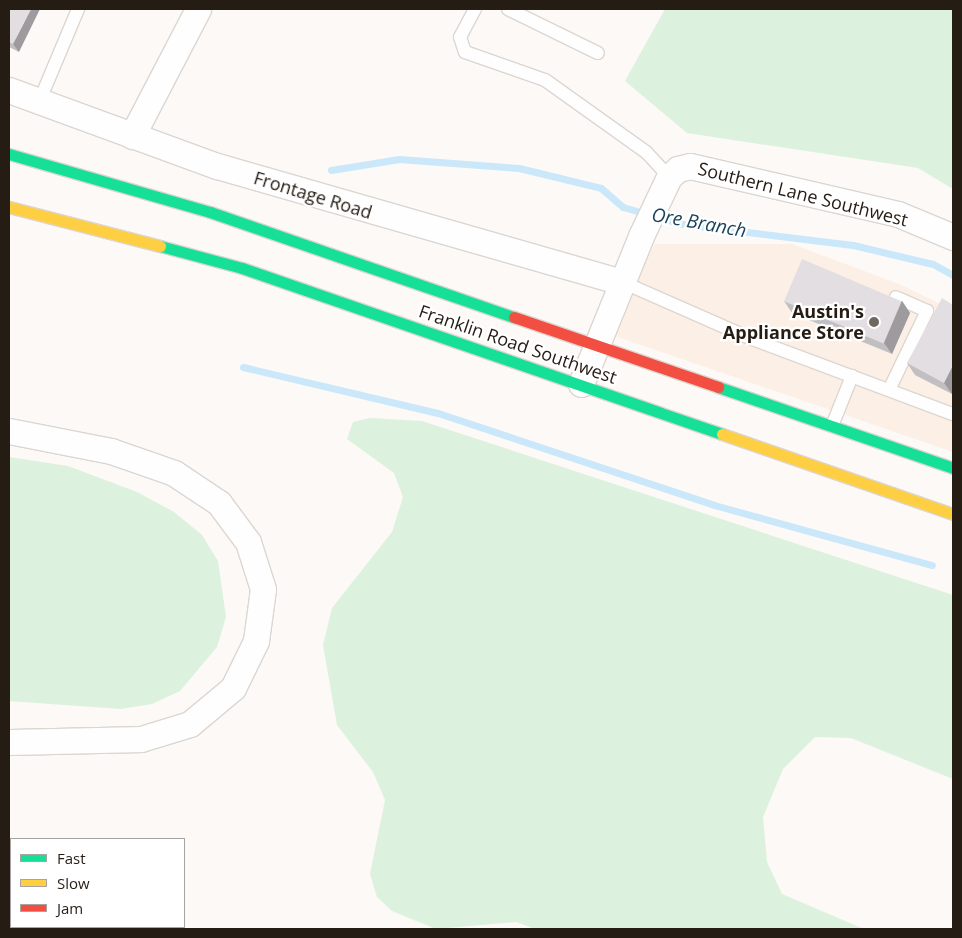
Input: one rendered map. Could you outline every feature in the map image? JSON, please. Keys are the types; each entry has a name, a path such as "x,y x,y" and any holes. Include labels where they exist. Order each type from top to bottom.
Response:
{"highway":[{"path":"17,142 122,185"},
{"path":"9,154 122,185"},
{"name":"Franklin Road Southwest","path":"122,185 597,344 953,468"},
{"path":"9,207 67,219"},
{"path":"9,213 67,219"},
{"name":"Franklin Road Southwest","path":"67,219 242,268 953,514"}],"street":[{"path":"132,136 198,9"},
{"name":"Frontage Road","path":"9,90 132,136 380,215 622,282"},
{"name":"Southern Lane Southwest","path":"666,184 690,166 898,214 953,237"},
{"path":"581,384 641,236 666,184"},
{"path":"9,431 111,451 174,473 219,503 248,542 262,589 256,642 233,688 190,724 142,739 9,742"}],"lane":[{"path":"39,102 78,9"},
{"path":"475,9 460,37 464,52 545,80 646,152 666,184"},
{"path":"508,9 598,53"},
{"path":"622,282 752,339 953,414"},
{"path":"889,390 927,311 896,297"},
{"path":"832,426 852,376"}],"shaded area":[{"path":"655,244 792,244 899,284 953,310 953,452 612,335 622,301"}],"green space":[{"path":"665,9 953,9 953,189 918,168 687,133 625,81"},
{"path":"370,418 422,421 953,595 953,779 851,738 815,737 783,769 763,817 767,862 782,894 864,929 535,929 516,922 436,929 392,911 377,897 370,874 385,800 373,772 337,725 323,645 332,608 392,532 403,497 394,473 347,439 353,422"},
{"path":"9,457 68,466 137,492 174,512 202,535 218,561 226,617 217,647 180,691 152,704 121,709 9,701"}],"building":[{"path":"9,9 31,9 13,44 9,42"},
{"path":"802,259 901,301 883,344 784,301"},
{"path":"942,298 953,305 953,365 944,383 907,363"}],"waterway":[{"name":"Ore Branch","path":"331,170 399,159 519,168 601,188 623,207 682,224 853,245 933,264 953,275"},
{"path":"243,367 438,413 714,505 932,565"}],"traffic: fast":[{"path":"9,154 210,212 514,317"},
{"path":"160,246 242,268 722,434"},
{"path":"718,387 953,468"}],"traffic: slow":[{"path":"9,207 160,246"},
{"path":"722,434 953,514"}],"traffic: jam":[{"path":"514,317 718,387"}],"place":[{"name":"Austin's Appliance Store","path":"874,322"}]}
